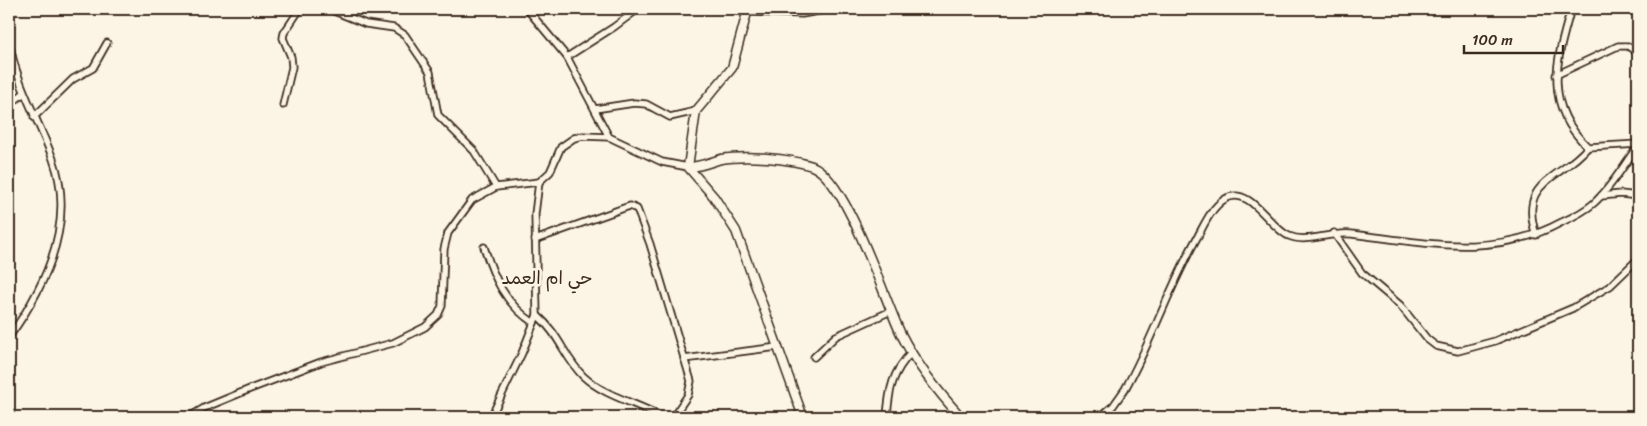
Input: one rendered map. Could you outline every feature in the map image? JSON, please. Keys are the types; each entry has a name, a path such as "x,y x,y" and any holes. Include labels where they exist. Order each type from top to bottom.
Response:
{"street":[{"path":"9,10 14,9"},
{"path":"283,105 292,61 283,38 284,33 300,9"},
{"path":"329,9 366,24 394,28 405,35 430,72 438,115 474,151 496,187"},
{"path":"527,9 567,57 609,137"},
{"path":"567,57 638,9"},
{"path":"800,415 778,347 736,231 714,197 688,168 696,111 732,68 747,10 802,14 830,9"},
{"path":"1570,9 1556,75 1557,92 1566,119 1575,134 1588,147"},
{"path":"9,41 24,93 56,171 60,195 60,223 54,254 27,310 9,337"},
{"path":"34,117 69,83 93,68 107,43"},
{"path":"1556,75 1618,46 1628,46 1638,53"},
{"path":"9,104 24,93"},
{"path":"595,108 646,104 670,117 696,111"},
{"path":"189,417 210,405 321,362 403,339 431,323 442,306 444,249 448,233 472,200 496,187 539,182 550,172 557,152 567,141 583,136 609,137 662,162 688,168 722,159 751,158 788,160 816,168 828,180 851,215 891,311 912,352 943,397 961,417"},
{"path":"1536,235 1531,220 1533,196 1545,183 1575,160 1588,147 1638,145"},
{"path":"1100,417 1112,406 1132,377 1178,271 1210,215 1221,202 1230,197 1242,197 1289,237 1304,238 1334,233 1457,246 1502,244 1536,235 1577,215 1601,196 1638,145"},
{"path":"491,417 522,353 536,315 535,240 536,202 539,182"},
{"path":"1601,196 1621,194 1638,196"},
{"path":"535,240 630,206 637,209 650,244 691,387 688,395 672,417"},
{"path":"1334,233 1362,274 1400,304 1427,339 1436,346 1458,351 1495,340 1573,308 1610,286 1638,259"},
{"path":"484,247 500,289 512,304 534,323"},
{"path":"814,357 836,336 891,311"},
{"path":"536,315 552,329 572,363 589,381 662,417"},
{"path":"684,359 778,347"},
{"path":"887,417 888,398 893,378 902,362 912,352"}],"district":[{"name":"حي ام العمد","path":"547,278"}]}
